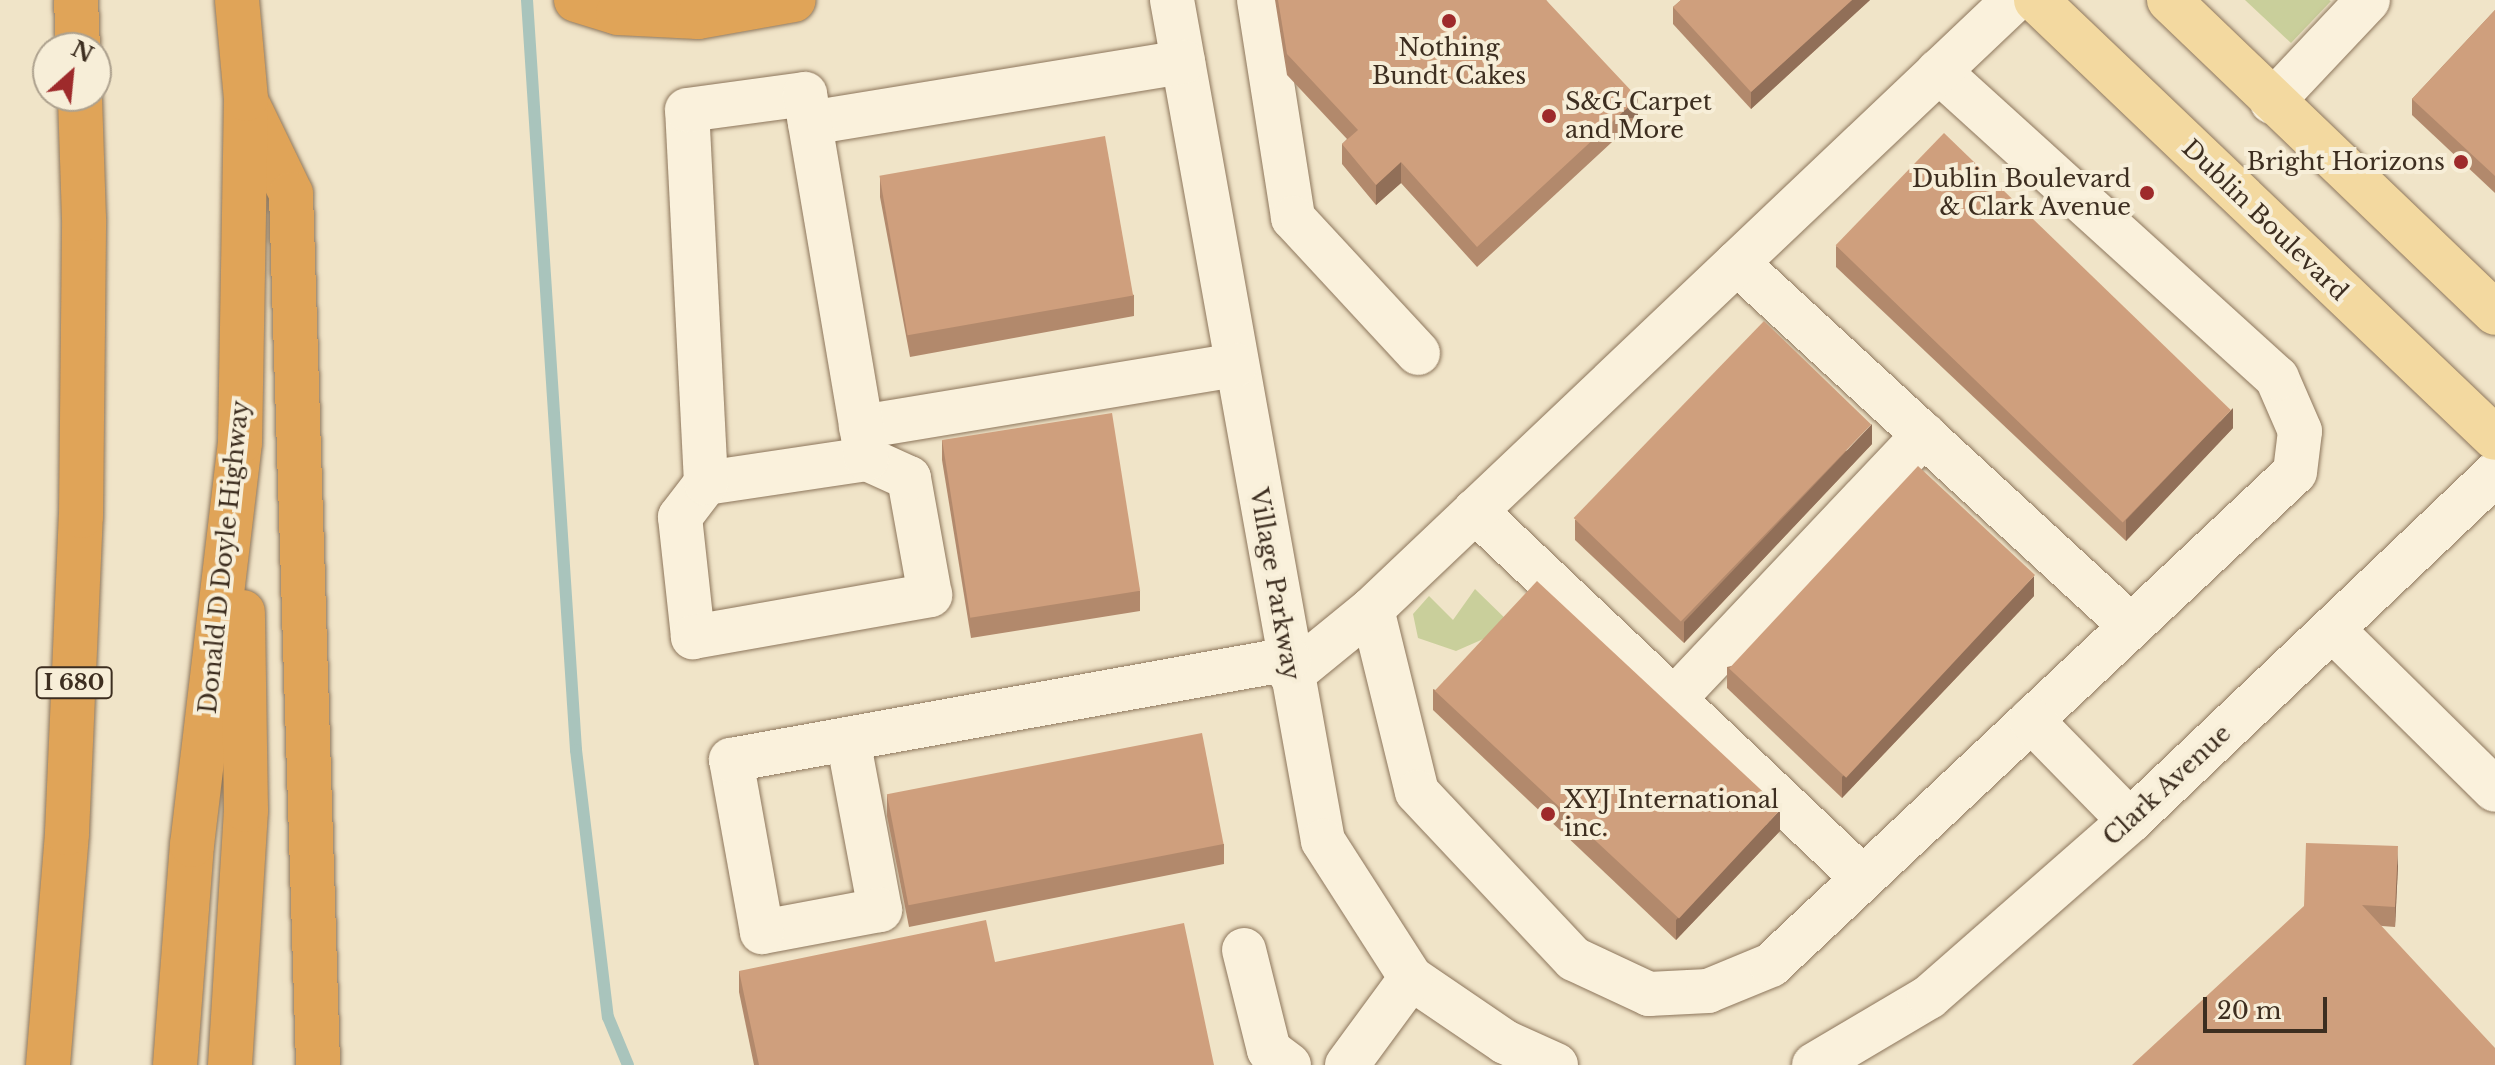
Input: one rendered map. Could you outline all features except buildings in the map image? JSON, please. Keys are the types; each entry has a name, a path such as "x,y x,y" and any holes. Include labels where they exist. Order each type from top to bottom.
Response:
{"highway":[{"path":"76,0 77,32"},
{"name":"Donald D Doyle Highway","path":"175,1065 192,845 240,442 246,99 237,0"},
{"path":"576,0 618,13 698,17 791,1"},
{"path":"246,99 291,194 318,1065"},
{"name":"I 680","path":"48,1065 67,833 81,516 84,219 81,112"},
{"path":"230,1065 246,810 240,442"}],"main road":[{"name":"Dublin Boulevard","path":"2036,0 2495,438"},
{"path":"2169,0 2495,313"}],"street":[{"name":"Village Parkway","path":"1172,0 1323,841 1411,978 1497,1053 1556,1065"},
{"path":"1259,0 1293,218 1418,353"},
{"path":"848,739 880,910 762,932 731,760 848,739 1290,667 1372,609 2014,0"},
{"path":"2272,102 2368,0"},
{"path":"810,123 1183,62"},
{"path":"1372,609 1417,792 1574,959 1649,994 1708,991 1771,965 2295,472 2300,431 2277,378 1939,71"},
{"path":"706,483 687,110 805,94 864,443 909,478 930,595 693,637 680,517 706,483 864,443 1236,365"},
{"path":"1737,263 2131,626"},
{"path":"1674,699 1924,435"},
{"name":"Clark Avenue","path":"1814,1065 1929,997 2130,821 2495,474"},
{"path":"1475,511 1863,878"},
{"path":"2332,629 2495,790"},
{"path":"2031,720 2130,821"},
{"path":"1244,950 1269,1050 1289,1065"},
{"path":"1347,1065 1411,978"}],"green space":[{"path":"2245,0 2329,0 2331,1 2291,43"},
{"path":"1475,589 1513,626 1456,651 1418,638 1413,614 1429,596 1453,620"}],"waterway":[{"path":"527,0 576,750 608,1017 628,1065"}],"place":[{"name":"Nothing Bundt Cakes","path":"1449,21"},
{"name":"S&G Carpet and More","path":"1549,116"},
{"name":"Bright Horizons","path":"2461,162"},
{"name":"Dublin Boulevard & Clark Avenue","path":"2147,193"},
{"name":"XYJ International inc.","path":"1548,814"}]}
